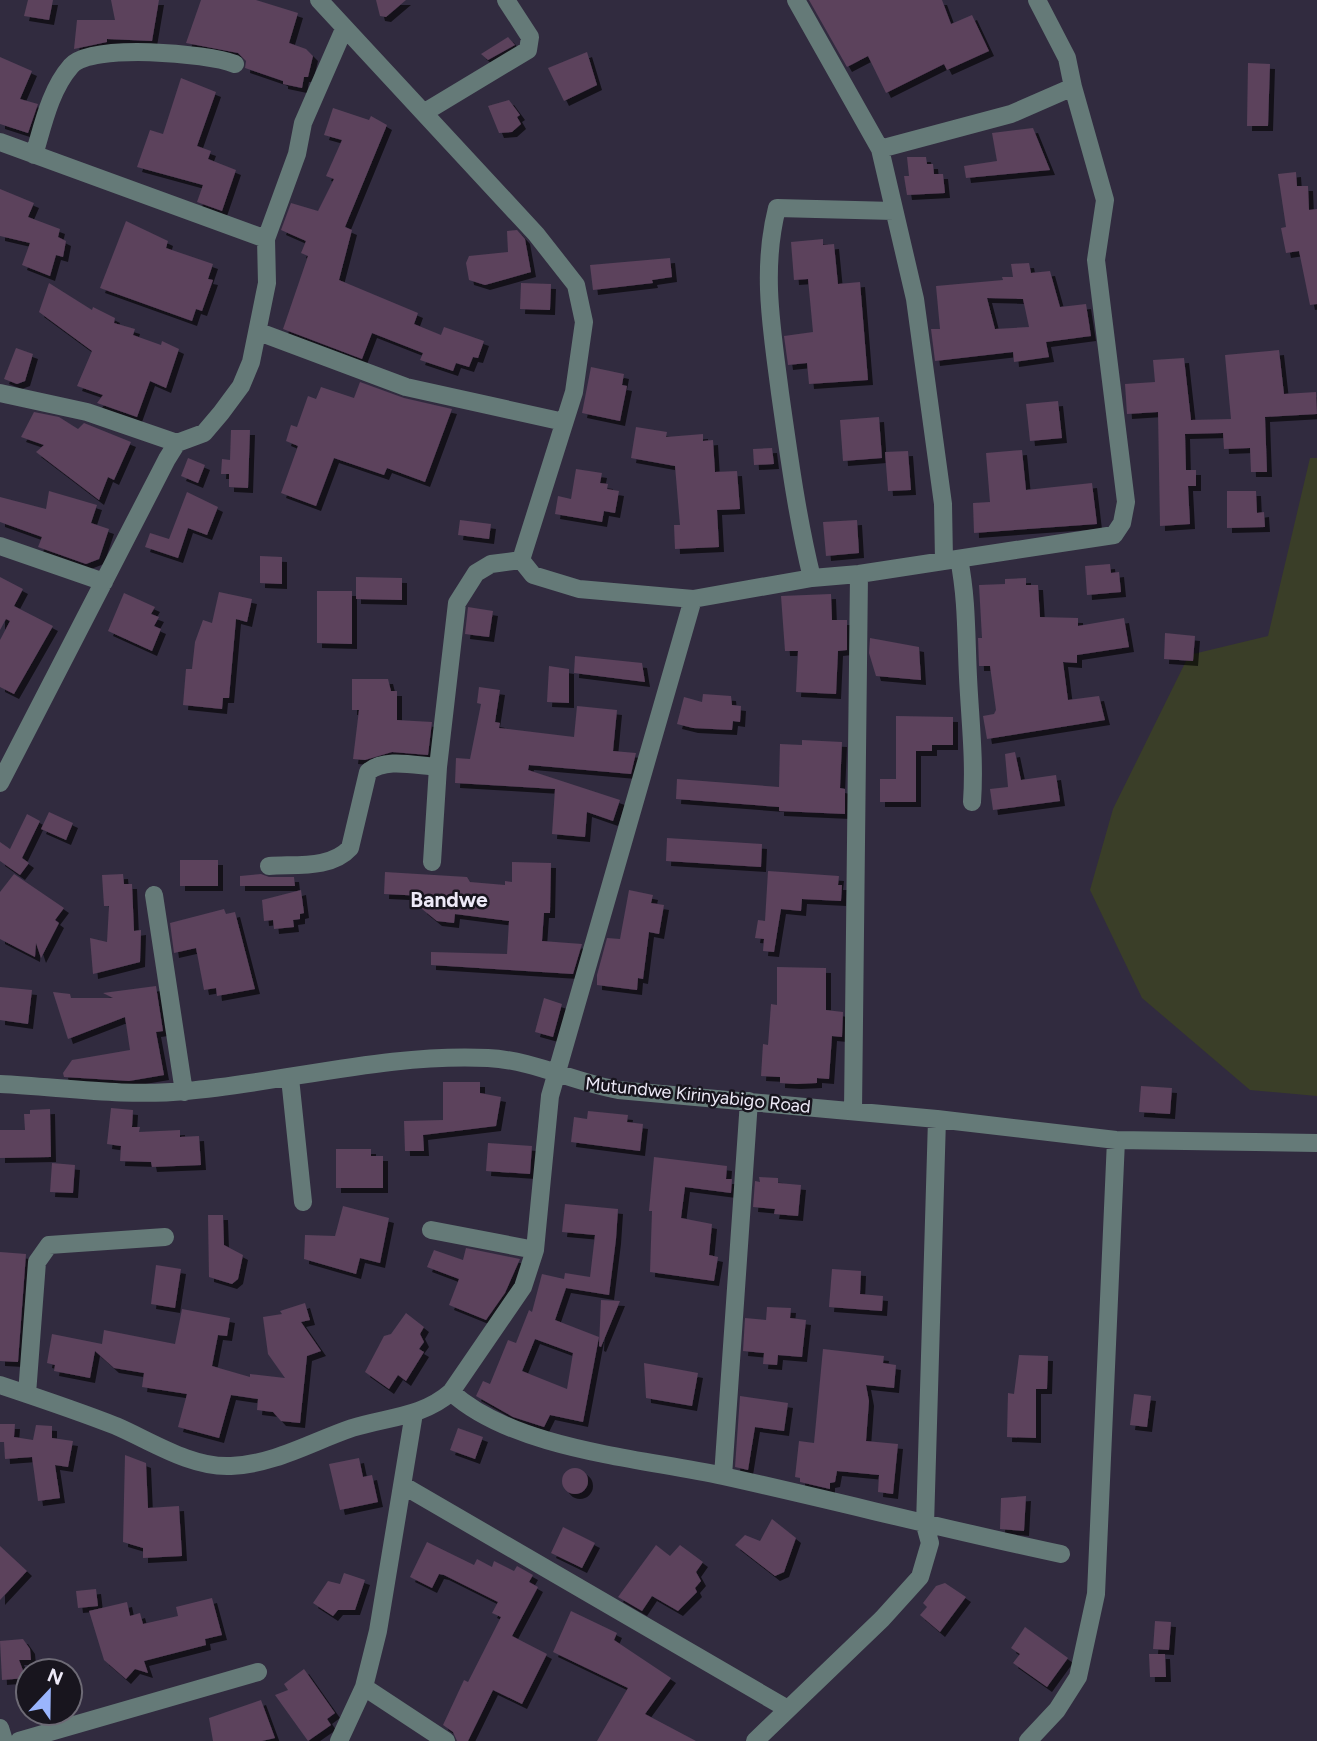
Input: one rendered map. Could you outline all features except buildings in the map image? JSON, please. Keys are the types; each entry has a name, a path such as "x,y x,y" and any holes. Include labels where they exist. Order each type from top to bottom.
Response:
{"street":[{"path":"319,0 536,234 576,285 584,322 574,392 521,560"},
{"path":"425,112 528,50 530,37 506,0"},
{"path":"796,0 880,149 915,299 951,559 968,626 972,802"},
{"path":"521,560 533,575 579,589 693,599 812,578 859,574 1114,535 1122,523 1126,502 1096,260 1105,200 1067,58 1037,0"},
{"path":"0,393 88,412 177,443 204,433 234,395 251,362 267,283 265,239 297,154 303,123 344,29"},
{"path":"34,155 55,91 73,64 100,53 167,53 220,58 235,64"},
{"path":"880,149 1011,114 1073,87"},
{"path":"0,142 265,239"},
{"path":"812,578 796,514 771,338 769,241 777,208 894,211"},
{"path":"259,332 406,387 564,422"},
{"path":"0,783 177,443"},
{"path":"0,546 104,582"},
{"path":"432,862 438,767 457,603 476,573 491,564 521,560"},
{"path":"853,1111 859,574"},
{"path":"0,1385 116,1426 195,1461 229,1466 283,1457 324,1438 414,1413 440,1402 451,1392 523,1287 535,1250 548,1108 556,1075 693,599"},
{"path":"269,866 331,862 342,857 351,848 368,772 374,766 389,764 438,767"},
{"path":"154,895 184,1092"},
{"name":"Mutundwe Kirinyabigo Road","path":"0,1084 120,1093 184,1092 454,1056 493,1058 618,1090 937,1119 1116,1140 1317,1143"},
{"path":"290,1078 303,1202"},
{"path":"723,1476 749,1101"},
{"path":"755,1741 786,1708 882,1619 920,1577 930,1543 925,1525 937,1119"},
{"path":"1028,1741 1056,1710 1078,1677 1096,1594 1116,1140"},
{"path":"431,1230 535,1250"},
{"path":"27,1394 37,1262 43,1250 49,1245 165,1237"},
{"path":"451,1392 460,1400 522,1433 1061,1554"},
{"path":"339,1741 364,1687 378,1631 414,1413"},
{"path":"404,1486 786,1708"},
{"path":"19,1741 258,1672"},
{"path":"364,1687 446,1741"},
{"path":"0,1728 4,1741"}],"green space":[{"path":"1310,458 1317,458 1317,1096 1250,1090 1142,998 1090,890 1113,809 1189,655 1268,636"}],"district":[{"name":"Bandwe","path":"449,899"}]}
